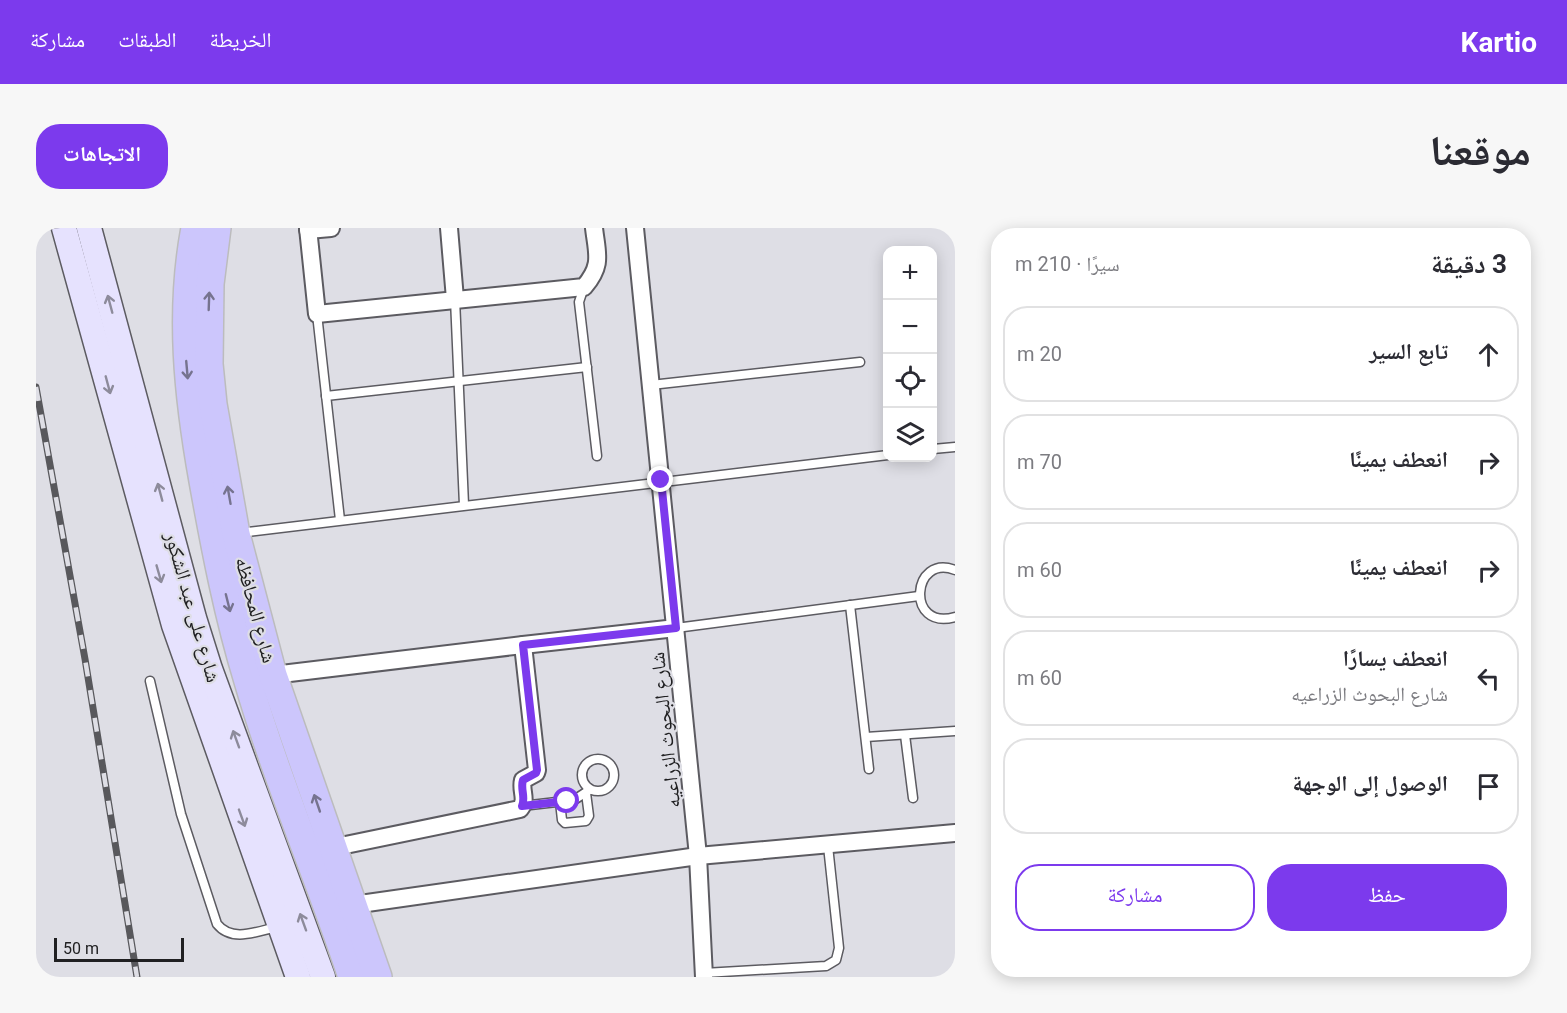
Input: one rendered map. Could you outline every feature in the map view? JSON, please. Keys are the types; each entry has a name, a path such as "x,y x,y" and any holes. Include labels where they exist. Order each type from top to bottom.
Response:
{"main road":[{"name":"شارع على عبد الشكور","path":"64,228 174,625 298,977"},
{"name":"شارع على عبد الشكور","path":"89,228 194,618 228,719 323,977"},
{"name":"شارع المحافظه","path":"195,228 190,254 186,303 186,351 190,400 214,539 248,681 352,977"},
{"name":"شارع المحافظه","path":"217,228 210,284 209,364 213,404 236,534 273,675 378,977"}],"street":[{"path":"331,228 308,229 316,314 584,287 594,276 597,268 594,228"},
{"path":"448,228 456,299"},
{"name":"شارع البحوث الزراعيه","path":"635,228 698,856 704,975"},
{"path":"273,675 676,628"},
{"path":"307,853 513,812 522,806 524,798 521,784 537,770 523,645"},
{"path":"353,905 698,856 955,833"}],"lane":[{"path":"584,287 579,302 597,456"},
{"path":"456,299 464,505"},
{"path":"316,314 340,520"},
{"path":"651,385 860,362"},
{"path":"326,396 586,367"},
{"path":"937,449 955,447"},
{"path":"236,534 661,480 883,455"},
{"path":"955,570 942,568 928,574 920,588 919,596 921,603 931,616 947,619 955,617"},
{"path":"676,628 919,596"},
{"path":"850,605 869,769"},
{"path":"150,681 181,814 217,924 221,930 233,934 280,926"},
{"path":"866,737 955,731"},
{"path":"905,735 913,798"},
{"path":"522,806 573,800 588,791 589,816 586,821 565,823 562,820 560,802"},
{"path":"704,975 826,966 836,960 838,948 828,846"}],"railway":[{"path":"36,387 85,659 137,977"}],"route":[{"path":"567,801 522,806 524,798 521,784 525,777 533,775 537,770 523,645 676,628 661,480"}]}
